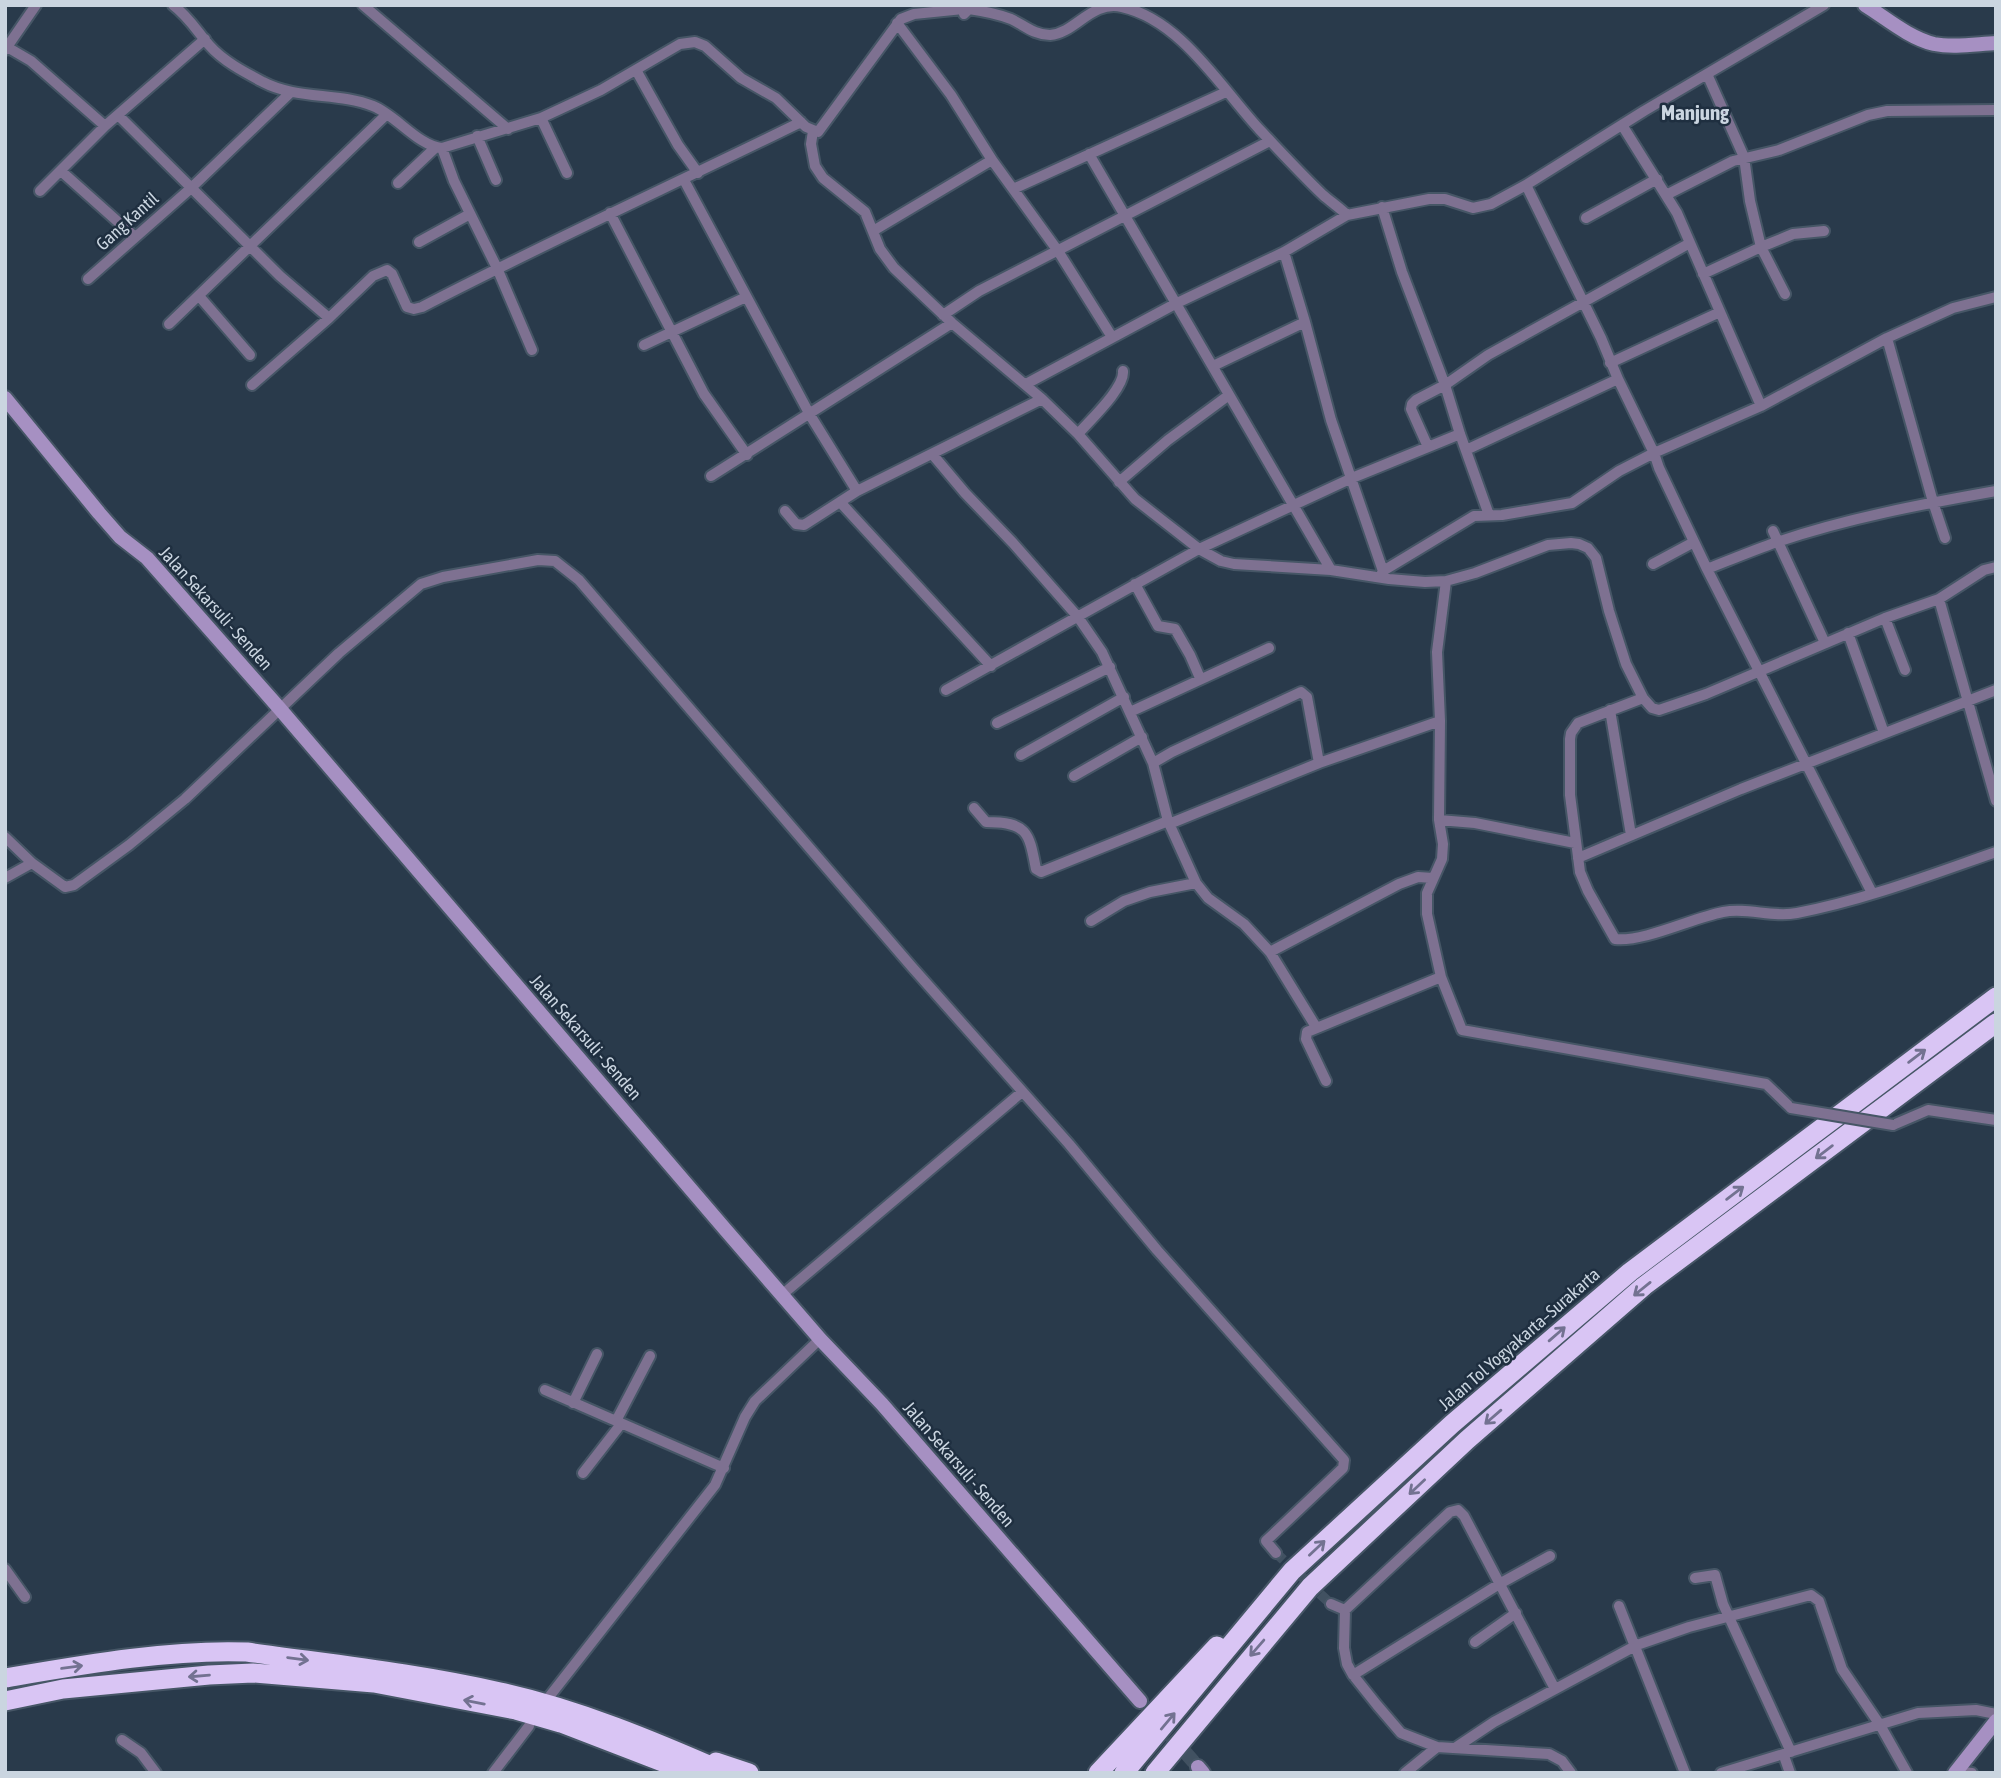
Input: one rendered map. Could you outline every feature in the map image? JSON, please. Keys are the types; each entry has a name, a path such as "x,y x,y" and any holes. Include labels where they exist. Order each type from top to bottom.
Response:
{"highway":[{"name":"Jalan Tol Yogyakarta–Surakarta","path":"1124,1773 1292,1571 1452,1424 1630,1272 1996,997"},
{"path":"1155,1773 1310,1587 1466,1440 1644,1286 1996,1023"},
{"path":"1098,1773 1190,1672 1292,1571"},
{"path":"5,1678 73,1666 215,1650 247,1652 450,1681 503,1692 553,1707 657,1750 727,1773"},
{"path":"5,1701 63,1689 209,1675 253,1674 374,1683 516,1710 749,1773"},
{"path":"1162,1773 1213,1701"},
{"path":"657,1750 682,1773"},
{"path":"657,1750 691,1773"}],"street":[{"path":"36,5 6,49 32,61 106,126"},
{"path":"173,5 232,64 264,83 290,92 364,103 387,114 439,148 533,349"},
{"path":"363,5 508,129"},
{"path":"398,183 439,148 541,118 601,90 680,44 695,42 705,46 746,82 776,98 801,122 818,132 901,19 914,14 963,9 964,14 969,9 1011,19 1029,30 1047,35 1059,32 1107,5 1133,10 1163,25 1192,52 1270,141 1324,196 1348,215"},
{"path":"1026,384 1175,304 1284,252 1348,215 1437,198 1478,208 1491,204 1824,5"},
{"path":"1865,5 1917,38 1931,43 1957,46 1996,43"},
{"path":"897,23 1058,251 1112,337"},
{"path":"40,191 106,126 205,39"},
{"path":"636,70 678,145 698,173"},
{"path":"1707,74 1744,157 1750,201 1761,247 1785,294"},
{"name":"Gang Kantil","path":"88,279 190,189 290,92"},
{"path":"1013,189 1226,92"},
{"path":"1666,195 1744,157 1779,150 1868,115 1887,111 1996,110"},
{"path":"169,324 387,114"},
{"path":"118,115 280,276 329,318"},
{"path":"541,118 567,173"},
{"path":"253,384 329,318 355,291 383,270 392,274 407,307 414,309 801,122"},
{"path":"1622,125 1657,179 1690,243 1761,406"},
{"path":"813,131 813,154 823,178 861,207 869,218 880,249 894,268 948,319 1042,399 1078,434 1135,499 1199,549 1221,561 1234,565 1381,574 1410,581 1446,581 1487,569 1548,545 1571,542 1588,548 1599,566 1619,648 1643,698 1652,708 1659,710 1706,694 1848,633 1939,599 1984,570 1996,567"},
{"path":"477,136 496,180"},
{"path":"711,476 810,415 948,319 979,291 1270,141"},
{"path":"1088,155 1331,570"},
{"path":"873,231 992,160"},
{"path":"61,170 135,237"},
{"path":"1586,218 1657,179"},
{"path":"684,180 810,415 857,491"},
{"path":"1526,185 1604,343 1610,363 1707,569 1872,893"},
{"path":"1382,207 1402,272 1445,385 1489,515"},
{"path":"610,213 704,394 747,455"},
{"path":"419,242 470,214"},
{"path":"1703,274 1794,234 1824,231"},
{"path":"1429,447 1414,418 1411,406 1416,400 1582,301 1690,243"},
{"path":"1284,252 1331,420 1381,574"},
{"path":"199,296 250,355"},
{"path":"644,345 746,297"},
{"path":"1381,574 1466,520 1478,515 1502,515 1573,503 1613,475 1654,453 1761,406 1887,338 1952,308 1996,298"},
{"path":"1610,363 1720,312"},
{"path":"1213,366 1305,322"},
{"path":"1887,338 1945,538"},
{"path":"1078,434 1117,389 1124,377 1123,371"},
{"path":"1466,450 1618,379"},
{"path":"1119,482 1229,395"},
{"name":"Jalan Sekarsuli - Senden","path":"5,398 106,521 120,537 147,558 280,709 820,1339 882,1404 1140,1701"},
{"path":"785,511 794,522 802,526 857,491 1042,399"},
{"path":"946,690 1199,549 1352,478 1460,434"},
{"path":"933,455 965,494 1013,543 1078,617 1110,667 1142,737 1153,762 1168,822 1196,883 1208,898 1244,924 1270,952 1316,1027"},
{"path":"1707,569 1776,536 1996,491"},
{"path":"839,502 991,666"},
{"path":"1776,536 1825,643"},
{"path":"1653,564 1695,542"},
{"path":"5,838 32,863 65,887 74,885 186,799 339,653 421,584 443,577 538,560 555,561 579,580 1157,1250 1343,1460 1343,1468 1266,1541 1276,1553"},
{"path":"1446,581 1437,652 1440,722 1439,820 1443,844 1442,859 1427,893 1427,914 1441,977 1462,1030 1766,1084 1791,1108 1893,1125 1928,1110 1996,1120"},
{"path":"1135,584 1158,626 1175,629 1191,655 1200,678"},
{"path":"1939,599 1993,782 1996,801"},
{"path":"1885,618 1905,670"},
{"path":"1848,633 1884,733"},
{"path":"1130,712 1269,648"},
{"path":"997,723 1110,667"},
{"path":"1578,858 1806,764 1996,690"},
{"path":"1153,762 1283,699 1304,692 1319,763"},
{"path":"1021,755 1124,697"},
{"path":"1643,698 1578,723 1571,733 1570,795 1580,872 1612,936 1619,940 1646,935 1725,911 1784,915 1835,906 1939,874 1996,852"},
{"path":"1610,710 1630,835"},
{"path":"974,808 986,822 1008,823 1027,835 1032,845 1036,869 1041,872 1319,763 1440,722"},
{"path":"1074,776 1142,737"},
{"path":"1439,820 1475,823 1575,842"},
{"path":"5,878 32,863"},
{"path":"1270,952 1399,884 1418,877 1433,878"},
{"path":"1091,921 1124,901 1150,892 1196,883"},
{"path":"1326,1081 1306,1039 1307,1032 1441,977"},
{"path":"783,1294 1022,1092"},
{"path":"550,1697 715,1485 745,1417 755,1401 820,1339"},
{"path":"573,1403 597,1354"},
{"path":"583,1473 619,1422 650,1356"},
{"path":"545,1390 724,1468"},
{"path":"1555,1689 1501,1583 1464,1516 1458,1510 1450,1512 1345,1610 1345,1656 1353,1675 1401,1733 1437,1747 1549,1754 1562,1761 1571,1773"},
{"path":"1353,1675 1501,1583 1550,1556"},
{"path":"5,1569 24,1597"},
{"path":"1695,1578 1715,1575 1728,1615 1787,1754 1790,1773"},
{"path":"1455,1748 1494,1722 1637,1645 1728,1615 1771,1607 1811,1595 1816,1597 1821,1606 1842,1669 1880,1725 1907,1773"},
{"path":"1331,1604 1345,1610"},
{"path":"1619,1606 1637,1645 1685,1773"},
{"path":"1475,1642 1516,1613"},
{"path":"1721,1773 1911,1714 1976,1710 1996,1714"},
{"path":"1955,1772 1996,1721"},
{"path":"493,1773 529,1726"},
{"path":"122,1740 141,1753 156,1773"},
{"path":"1405,1773 1437,1747"},
{"path":"1955,1772 1972,1773"}],"tunnel":[{"path":"1276,1553 1331,1604"},
{"path":"1157,1720 1198,1767"}],"district":[{"name":"Manjung","path":"1695,112"}]}
